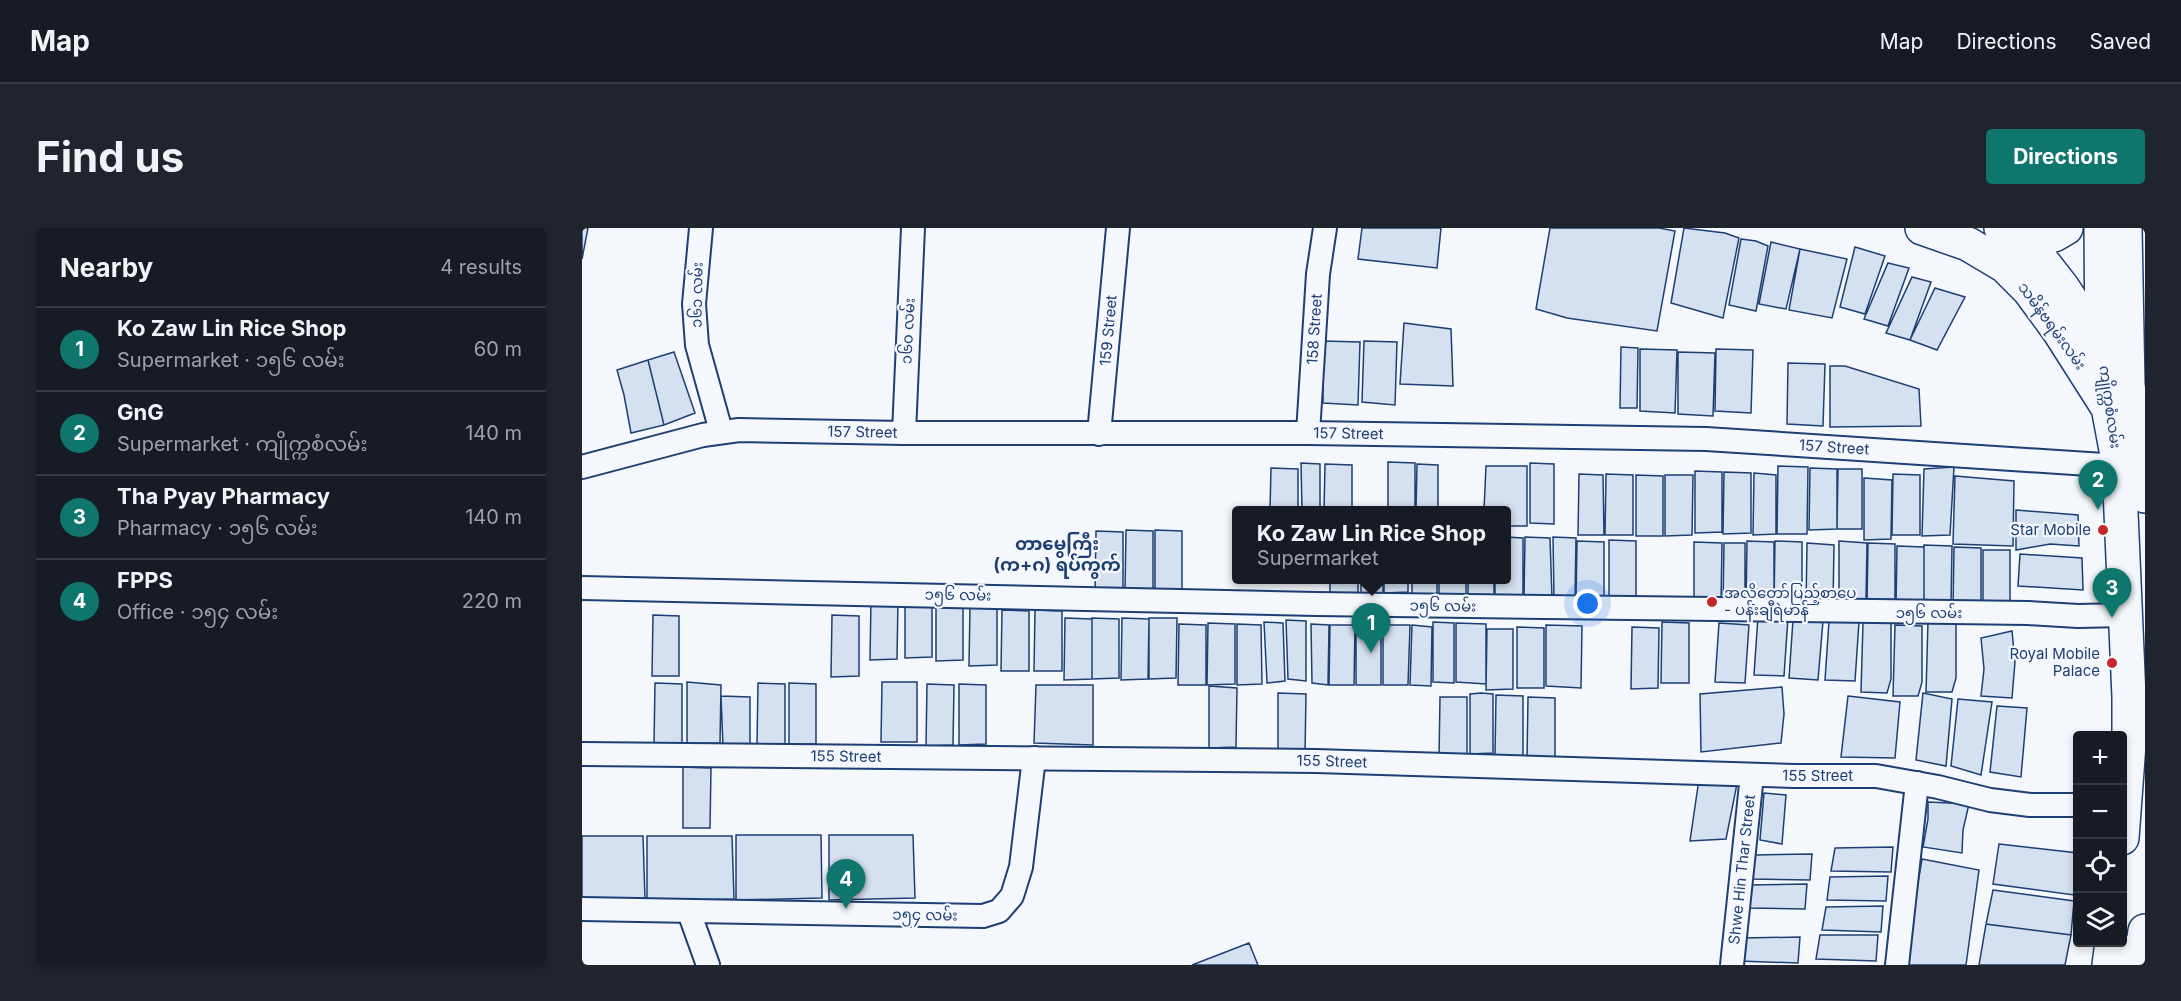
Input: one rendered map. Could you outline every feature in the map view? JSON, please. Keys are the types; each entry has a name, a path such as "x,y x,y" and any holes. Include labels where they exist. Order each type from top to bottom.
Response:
{"main road":[{"name":"သမိန်ဗရမ်းလမ်း","path":"1922,228 1968,244 2005,266 2029,290 2118,396 2145,413"},
{"path":"2013,234 2054,236 2066,228"},
{"name":"ကျိုက္ကစံလမ်း","path":"2101,228 2102,349"},
{"name":"ကျိုက္ကစံလမ်း","path":"2125,228 2118,396 2145,496"},
{"name":"သမိန်ဗရမ်းလမ်း","path":"2013,234 2063,288 2102,349 2118,396"},
{"name":"ကျိုက္ကစံလမ်း","path":"2126,785 2129,744 2129,697 2125,615 2135,464"},
{"path":"2140,965 2145,931"},
{"path":"2109,965 2111,947"}],"street":[{"name":"၁၆၁ လမ်း","path":"701,228 694,304 697,345 721,431"},
{"name":"၁၆၀ လမ်း","path":"904,433 913,228"},
{"name":"159 Street","path":"1099,434 1118,228"},
{"name":"158 Street","path":"1308,433 1318,274 1325,228"},
{"name":"157 Street","path":"582,467 721,431 814,430 904,433 1308,433 1706,439 2135,464"},
{"name":"၁၅၆ လမ်း","path":"582,588 1340,605 2125,615"},
{"name":"155 Street","path":"582,754 1316,761 1752,775 1876,776 1990,800 2030,805 2073,805"},
{"name":"၁၅၄ လမ်း","path":"582,909 983,916 999,911 1012,896 1020,867 1034,758"},
{"name":"Shwe Hin Thar Street","path":"1732,965 1752,775"},
{"path":"1897,965 1917,783"},
{"path":"689,912 708,965"}],"building":[{"path":"582,228 588,228 582,259"},
{"path":"1362,228 1441,228 1437,268 1358,259"},
{"path":"1550,228 1659,228 1675,231 1657,331 1567,318 1536,309"},
{"path":"1684,228 1725,233 1739,238 1723,318 1671,303"},
{"path":"1741,239 1756,241 1768,246 1756,311 1729,305"},
{"path":"1771,242 1800,249 1786,309 1759,304"},
{"path":"1855,247 1885,256 1865,314 1840,307"},
{"path":"1800,249 1847,259 1832,318 1789,310"},
{"path":"1888,263 1909,268 1888,326 1864,319"},
{"path":"1912,277 1931,282 1910,340 1886,333"},
{"path":"1935,288 1965,297 1937,350 1910,340"},
{"path":"1404,323 1451,329 1453,386 1400,384"},
{"path":"1323,341 1360,342 1358,405 1323,403"},
{"path":"1364,341 1397,342 1395,405 1362,402"},
{"path":"1621,347 1638,348 1637,408 1620,408"},
{"path":"1640,349 1677,350 1675,413 1640,411"},
{"path":"1716,349 1753,350 1751,413 1715,411"},
{"path":"674,352 695,413 664,425 648,360"},
{"path":"1678,352 1715,353 1713,416 1678,414"},
{"path":"648,360 664,425 631,433 617,370"},
{"path":"1788,363 1825,364 1823,426 1787,424"},
{"path":"1830,366 1845,366 1919,389 1921,426 1830,427"},
{"path":"1388,462 1415,463 1415,506 1388,506"},
{"path":"1301,463 1320,464 1320,506 1302,506"},
{"path":"1530,463 1554,464 1554,524 1530,523"},
{"path":"1325,464 1352,465 1352,506 1324,506"},
{"path":"1417,464 1438,465 1438,506 1416,506"},
{"path":"1486,466 1527,466 1527,526 1511,526 1511,506 1484,506"},
{"path":"1778,466 1808,467 1807,534 1777,534"},
{"path":"1954,467 1950,535 1922,536 1924,469"},
{"path":"1271,468 1298,469 1298,506 1270,506"},
{"path":"1810,468 1837,469 1837,529 1809,530"},
{"path":"1838,469 1862,469 1862,529 1837,529"},
{"path":"1695,471 1722,472 1722,532 1695,533"},
{"path":"1724,472 1751,473 1751,533 1723,534"},
{"path":"1754,473 1776,475 1776,534 1753,535"},
{"path":"1579,474 1603,475 1604,535 1578,535"},
{"path":"1606,474 1633,475 1633,535 1605,535"},
{"path":"1893,474 1920,475 1920,535 1892,535"},
{"path":"1636,475 1663,476 1663,536 1636,536"},
{"path":"1665,475 1693,475 1692,535 1665,536"},
{"path":"1955,476 2014,481 2013,546 1953,544"},
{"path":"1864,478 1892,480 1891,539 1864,540"},
{"path":"2016,510 2078,515 2079,546 2050,544 2016,550"},
{"path":"1126,530 1153,531 1153,591 1125,592"},
{"path":"1155,530 1182,531 1182,591 1155,592"},
{"path":"1096,531 1123,532 1123,592 1095,593"},
{"path":"1511,537 1523,538 1523,598 1495,599 1495,584 1511,584"},
{"path":"1525,537 1550,538 1552,598 1524,599"},
{"path":"1553,537 1576,538 1575,598 1554,597"},
{"path":"1609,540 1636,541 1636,600 1609,601"},
{"path":"1577,541 1604,542 1604,602 1576,603"},
{"path":"1747,541 1774,542 1774,602 1746,603"},
{"path":"1775,541 1802,542 1802,602 1774,603"},
{"path":"1839,541 1867,543 1866,602 1839,603"},
{"path":"1694,542 1722,543 1721,603 1694,604"},
{"path":"1724,543 1745,543 1745,604 1723,604"},
{"path":"1807,543 1834,545 1833,604 1806,605"},
{"path":"1868,543 1895,544 1895,604 1867,604"},
{"path":"1924,545 1952,546 1951,606 1924,606"},
{"path":"1897,546 1924,547 1924,606 1896,607"},
{"path":"1954,547 1981,548 1981,608 1953,608"},
{"path":"1983,550 2010,550 2010,610 1983,611"},
{"path":"2020,554 2082,558 2083,590 2018,586"},
{"path":"1330,584 1358,584 1358,597 1330,598"},
{"path":"1361,584 1383,584 1383,593 1361,593"},
{"path":"1384,584 1408,584 1408,592 1384,593"},
{"path":"1412,584 1437,584 1437,595 1412,594"},
{"path":"1439,584 1466,584 1466,595 1439,596"},
{"path":"1468,584 1494,584 1494,596 1468,596"},
{"path":"905,597 932,598 932,657 905,658"},
{"path":"871,599 898,599 897,659 870,660"},
{"path":"936,599 963,601 963,660 936,661"},
{"path":"970,605 997,606 997,665 969,666"},
{"path":"1002,610 1029,611 1029,671 1001,671"},
{"path":"1035,610 1062,611 1062,671 1034,671"},
{"path":"653,615 679,616 679,676 652,676"},
{"path":"832,615 859,616 859,676 831,677"},
{"path":"1758,616 1788,618 1784,676 1754,675"},
{"path":"1065,618 1092,619 1092,679 1064,680"},
{"path":"1092,618 1119,619 1119,678 1092,679"},
{"path":"1122,618 1149,619 1148,679 1121,680"},
{"path":"1149,618 1177,618 1176,678 1149,679"},
{"path":"1286,620 1306,621 1306,681 1288,679"},
{"path":"1793,620 1823,621 1818,680 1789,678"},
{"path":"1829,621 1859,622 1855,681 1825,680"},
{"path":"1928,621 1956,622 1956,678 1952,692 1926,692"},
{"path":"1264,622 1283,623 1285,681 1267,683"},
{"path":"1433,622 1454,623 1454,683 1433,682"},
{"path":"1662,622 1689,623 1689,683 1661,683"},
{"path":"1863,622 1891,622 1891,679 1887,693 1861,692"},
{"path":"1208,623 1235,624 1235,684 1207,685"},
{"path":"1456,623 1486,624 1486,684 1456,682"},
{"path":"1719,623 1749,625 1745,683 1715,682"},
{"path":"1179,624 1206,625 1206,685 1178,685"},
{"path":"1237,624 1261,625 1262,684 1237,685"},
{"path":"1311,624 1329,625 1328,685 1312,683"},
{"path":"1356,624 1381,625 1381,685 1356,685"},
{"path":"1330,625 1355,625 1354,685 1329,685"},
{"path":"1383,625 1410,625 1408,685 1383,685"},
{"path":"1412,625 1432,627 1431,686 1410,685"},
{"path":"1546,625 1582,626 1581,688 1546,686"},
{"path":"1895,625 1922,626 1922,682 1918,696 1893,696"},
{"path":"1517,627 1544,628 1544,688 1517,688"},
{"path":"1632,627 1659,628 1658,688 1631,689"},
{"path":"1487,629 1513,629 1513,689 1486,690"},
{"path":"2012,631 2015,662 2012,698 1981,696 1984,669 1981,638"},
{"path":"687,682 721,685 720,743 687,744"},
{"path":"882,682 917,682 917,742 881,742"},
{"path":"655,683 682,684 682,744 654,744"},
{"path":"758,683 785,684 785,744 757,744"},
{"path":"789,683 816,684 816,744 789,744"},
{"path":"927,684 954,685 953,745 926,746"},
{"path":"959,684 986,685 986,744 959,745"},
{"path":"1036,685 1093,685 1093,745 1034,743"},
{"path":"1209,686 1237,688 1236,747 1209,748"},
{"path":"1782,687 1784,714 1781,743 1701,752 1700,694"},
{"path":"1278,693 1306,694 1305,754 1278,755"},
{"path":"1923,693 1952,699 1946,766 1916,760"},
{"path":"1470,694 1493,694 1493,753 1470,754"},
{"path":"1496,695 1523,696 1523,756 1495,756"},
{"path":"721,696 750,697 750,745 723,746"},
{"path":"1848,696 1900,702 1895,758 1841,757"},
{"path":"1440,697 1467,697 1467,757 1439,758"},
{"path":"1528,697 1555,698 1555,758 1527,758"},
{"path":"1958,699 1992,702 1981,775 1951,766"},
{"path":"1997,706 2027,708 2021,777 1990,772"},
{"path":"683,767 711,768 710,828 683,828"},
{"path":"1699,779 1737,784 1726,839 1690,841"},
{"path":"1764,793 1786,795 1782,844 1760,840"},
{"path":"1928,802 1969,804 1963,830 1962,853 1923,847 1928,819"},
{"path":"736,835 821,835 822,898 736,900"},
{"path":"829,835 913,835 915,898 829,900"},
{"path":"582,836 643,836 645,899 582,900"},
{"path":"647,836 732,836 734,899 647,901"},
{"path":"1999,844 2073,852 2073,895 1993,884"},
{"path":"1893,847 1891,872 1831,871 1835,848"},
{"path":"1812,854 1810,880 1751,879 1755,855"},
{"path":"1922,859 1979,870 1966,965 1904,965"},
{"path":"1888,876 1886,901 1827,900 1830,877"},
{"path":"1807,884 1805,909 1746,908 1749,885"},
{"path":"1993,890 2073,901 2071,935 1986,924"},
{"path":"1883,906 1881,932 1822,930 1826,907"},
{"path":"1986,924 2071,935 2065,965 1979,965"},
{"path":"1820,935 1878,935 1876,961 1816,959"},
{"path":"1800,937 1798,963 1739,961 1742,938"},
{"path":"1249,943 1258,965 1192,965"}],"place":[{"name":"GnG","path":"2098,510"},
{"name":"Star Mobile","path":"2103,530"},
{"name":"အလိုတော်ပြည့်စာပေ - ပန်းချီရဲမာန်","path":"1712,602"},
{"name":"Tha Pyay Pharmacy","path":"2112,618"},
{"name":"Ko Zaw Lin Rice Shop","path":"1371,653"},
{"name":"Royal Mobile Palace","path":"2112,663"},
{"name":"FPPS","path":"846,909"}],"district":[{"name":"တာမွေကြီး (က+ဂ) ရပ်ကွက်","path":"1057,554"}]}
